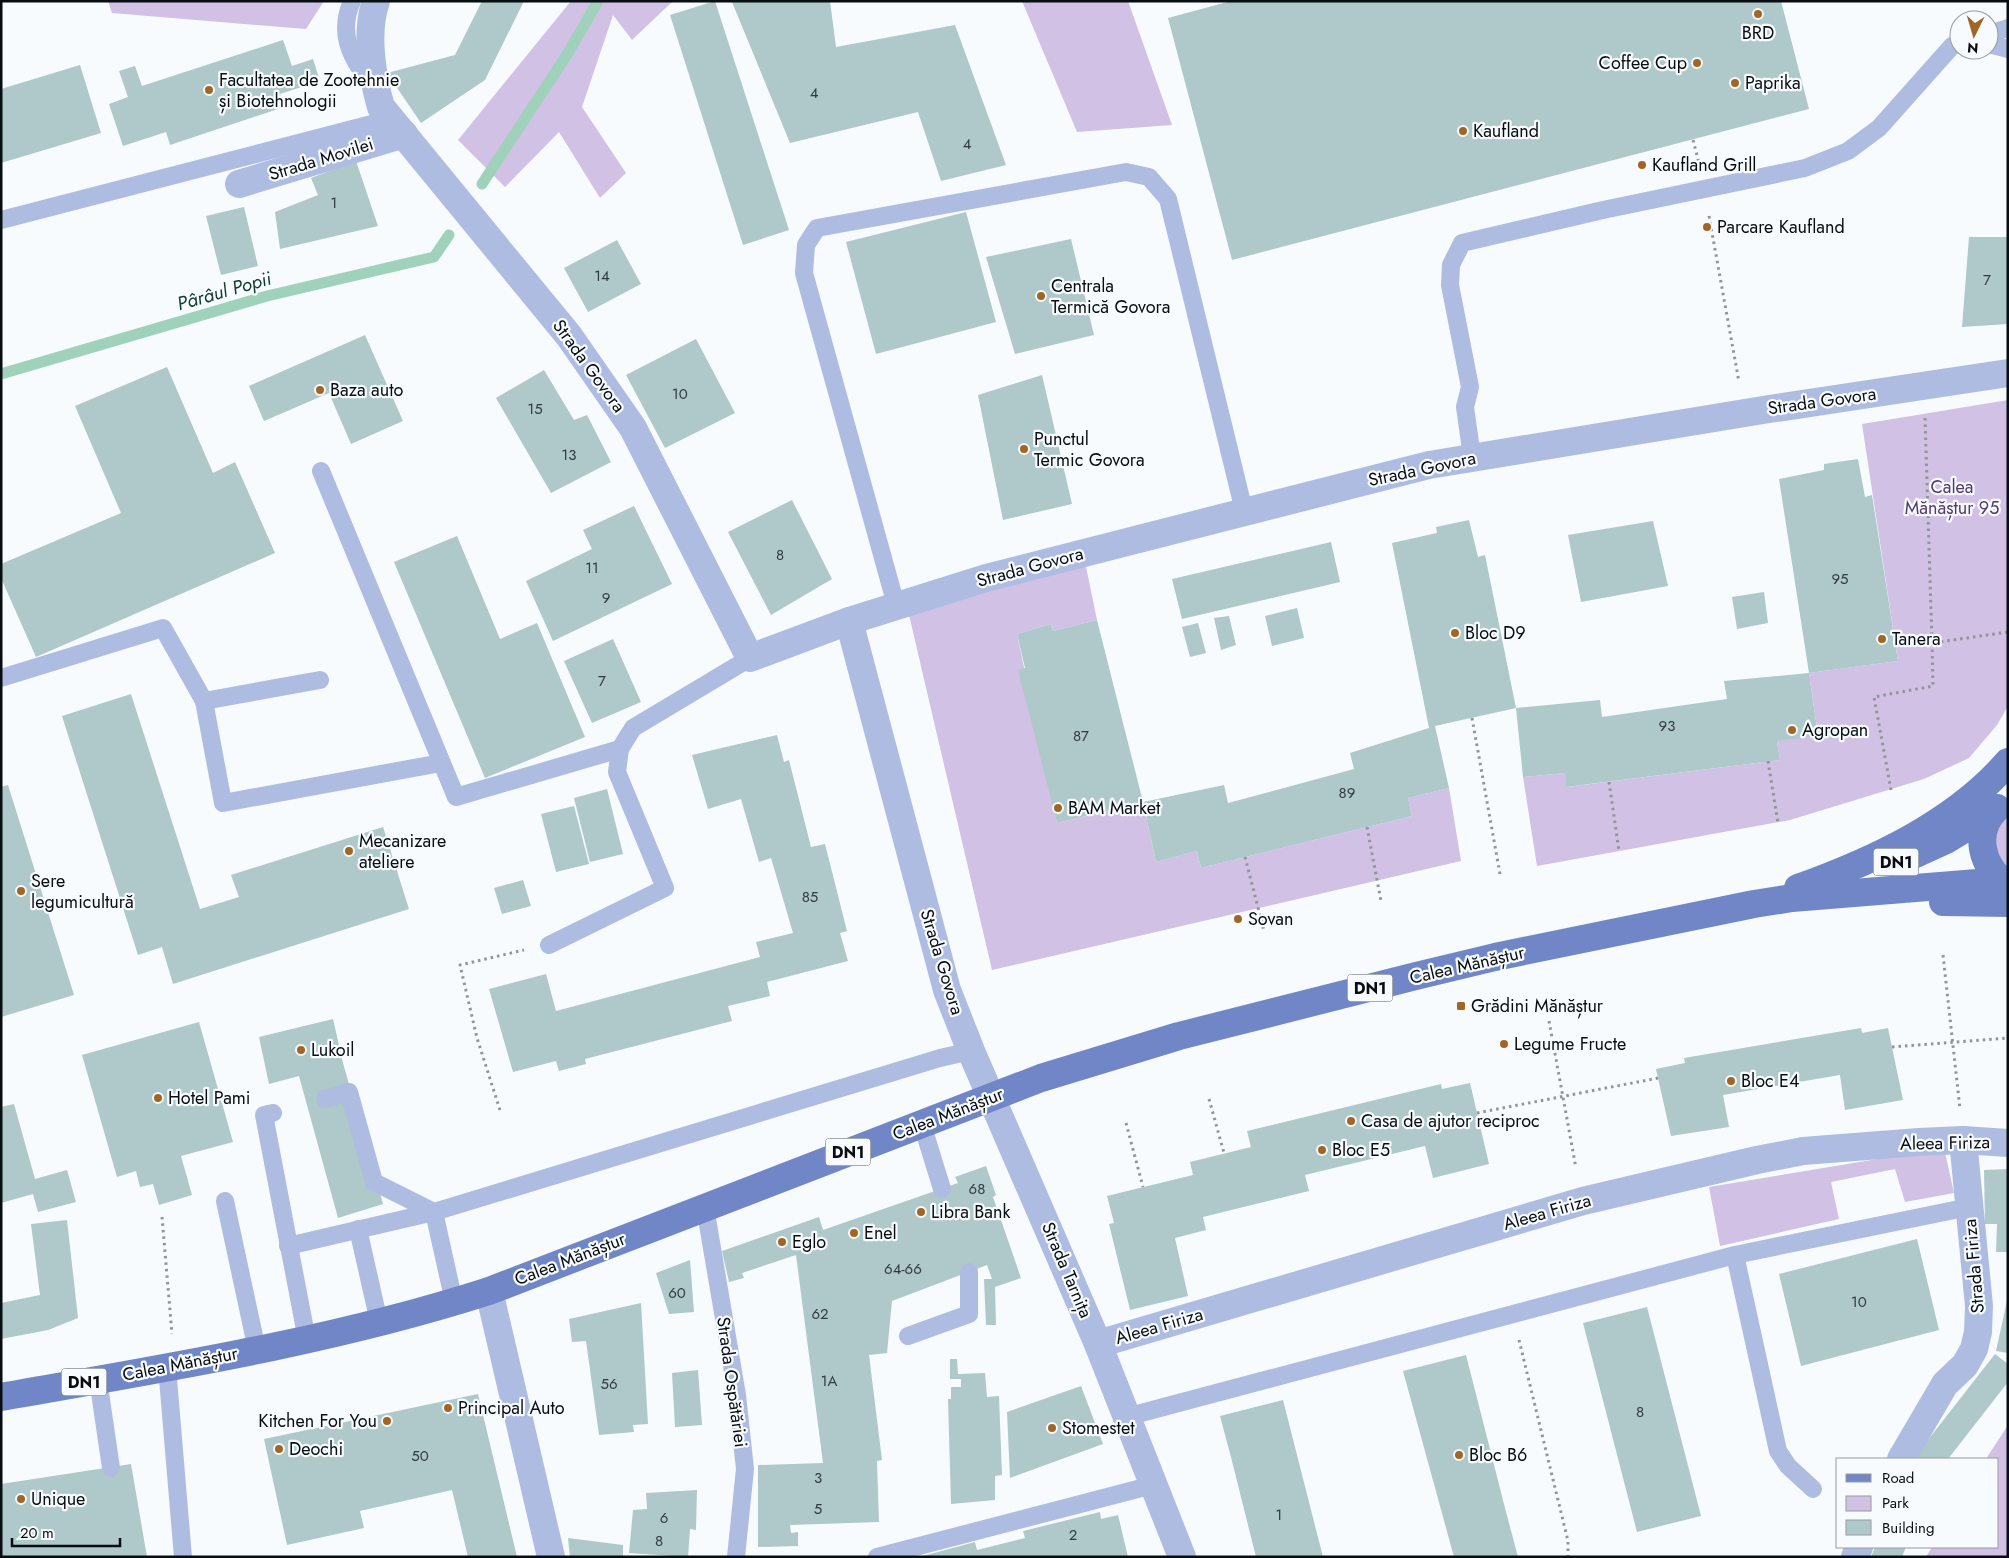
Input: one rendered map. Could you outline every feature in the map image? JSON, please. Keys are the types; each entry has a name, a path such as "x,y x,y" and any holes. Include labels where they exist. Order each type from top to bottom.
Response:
{"main road":[{"path":"1754,904 1824,878 1903,841 1954,810 1977,792 2008,762"},
{"name":"Calea Mănăștur","path":"1792,898 1835,885 1907,858 1946,840 2001,805"},
{"name":"Calea Mănăștur","path":"2001,805 1984,827 1982,844 1986,862 2006,890"},
{"path":"1754,904 1914,901 2006,890"},
{"name":"Calea Mănăștur","path":"1,1397 307,1340 454,1302 489,1291 1041,1078 1179,1036 1387,983 1495,957 1754,904 1792,898 2006,890"}],"street":[{"name":"Strada Govora","path":"376,1 371,33 375,86 380,107 569,336 633,428 750,658 896,605 1012,570 1429,465 1763,410 2008,373"},
{"name":"Strada Movilei","path":"239,184 397,127"},
{"name":"Strada Govora","path":"849,621 948,990 971,1051 992,1097"},
{"name":"Strada Tarnița","path":"992,1097 1098,1344 1182,1557"},
{"name":"Aleea Firiza","path":"1098,1344 1583,1201 1802,1151 1963,1140 2008,1143"},
{"name":"Strada Firiza","path":"1902,1458 1945,1384 1965,1365 1974,1349 1978,1332 1979,1306 1963,1140"},
{"path":"489,1291 551,1557"}],"lane":[{"path":"352,1 348,10 346,44 362,72 375,86"},
{"path":"1472,457 1464,407 1470,387 1450,286 1451,265 1462,244 1805,168 1848,151 1879,128 1949,49"},
{"path":"1,220 397,127"},
{"path":"896,605 804,273 806,245 818,228 1126,172 1148,177 1168,198 1244,511"},
{"path":"321,471 441,764 456,796 620,749"},
{"path":"1,678 163,628 204,701 223,803 441,764"},
{"path":"549,945 665,888 617,772 620,749 633,728 750,658"},
{"path":"204,701 320,680"},
{"path":"288,1246 434,1212 940,1058 971,1051"},
{"path":"325,1099 349,1092 374,1182 434,1212"},
{"path":"273,1113 264,1116 307,1340"},
{"path":"922,1124 942,1189"},
{"path":"225,1201 257,1350"},
{"name":"Strada Ospătăriei","path":"705,1207 737,1395 745,1469 736,1557"},
{"path":"1126,1417 1735,1255 1969,1207"},
{"path":"434,1212 454,1302"},
{"path":"358,1229 379,1322"},
{"path":"1735,1255 1778,1451 1788,1466 1813,1489"},
{"path":"908,1336 969,1314 969,1272"},
{"path":"168,1367 183,1557"},
{"path":"98,1379 110,1468"},
{"path":"877,1557 1153,1485"}],"path":[{"path":"1693,140 1704,189 1740,385"},
{"path":"1890,790 1874,697 1933,686 1925,409"},
{"path":"1932,643 2008,632"},
{"path":"1472,718 1500,874"},
{"path":"1768,761 1778,823"},
{"path":"1609,782 1619,851"},
{"path":"1367,827 1381,901"},
{"path":"1245,857 1264,931"},
{"path":"500,1110 477,1038 460,965 549,945"},
{"path":"1943,955 1963,1140"},
{"path":"1549,1021 1583,1201"},
{"path":"1892,1047 2008,1038"},
{"path":"1477,1113 1658,1078"},
{"path":"1209,1099 1224,1153"},
{"path":"1126,1123 1143,1187"},
{"path":"162,1217 172,1335"},
{"path":"1514,1315 1568,1541 1568,1557"}],"green space":[{"path":"108,1 324,1 306,29 112,13"},
{"path":"571,1 673,1 632,40 613,15 582,107 626,173 600,198 559,132 505,187 458,140"},
{"path":"1022,1 1128,1 1172,125 1077,132"},
{"name":"Calea Mănăștur 95","path":"2008,400 2008,706 1997,725 1969,758 1924,779 1790,820 1537,866 1523,777 1565,773 1567,787 1780,760 1777,741 1818,735 1809,673 1898,661 1862,424"},
{"path":"1083,552 1097,620 1053,631 1051,624 1017,634 1057,823 1143,802 1156,862 1197,851 1201,868 1412,816 1408,798 1449,788 1461,861 992,970 906,602"},
{"path":"2008,811 2008,876 1999,868 1992,832"},
{"path":"1944,1148 1954,1193 1905,1202 1895,1169 1831,1182 1839,1219 1720,1246 1709,1187"},
{"path":"2008,1425 2008,1557 1926,1557 1931,1548 1999,1548 1999,1458 1987,1458"}],"building":[{"path":"482,1 524,1 485,80 421,123 387,73 455,55"},
{"path":"715,1 789,230 743,245 670,15"},
{"path":"830,1 836,47 955,25 1006,165 941,181 918,112 790,143 732,2"},
{"name":"Kaufland","path":"1231,1 1781,1 1809,109 1232,260 1168,18"},
{"name":"Facultatea de Zootehnie și Biotehnologii","path":"283,40 292,66 313,59 320,81 280,94 284,107 170,145 166,132 123,146 109,104 128,97 119,71 135,66 142,86"},
{"path":"80,65 101,133 1,163 1,89"},
{"path":"356,161 378,226 280,249 275,212 318,195 311,178"},
{"path":"244,207 258,266 221,275 206,216"},
{"path":"966,212 996,322 876,354 846,242"},
{"path":"1969,237 2008,237 2008,324 1962,327"},
{"name":"Centrala Termică Govora","path":"1071,239 1094,335 1015,354 986,257"},
{"path":"617,240 641,284 588,312 564,268"},
{"name":"Baza auto","path":"365,335 403,421 351,444 329,393 264,421 249,386"},
{"path":"696,339 735,413 665,448 626,375"},
{"path":"167,367 213,473 235,462 275,553 36,657 1,578 1,564 121,513 75,406"},
{"path":"544,370 574,420 587,415 611,462 551,493 496,398"},
{"name":"Punctul Termic Govora","path":"1042,375 1072,504 1003,520 978,395"},
{"path":"1858,459 1865,497 1872,495 1898,661 1809,673 1779,479 1824,470 1824,464"},
{"path":"792,500 832,579 771,615 728,532"},
{"path":"634,506 672,584 553,641 526,581 592,549 583,530"},
{"path":"1469,520 1478,557 1485,555 1516,708 1435,726 1449,788 1408,798 1412,816 1201,868 1197,851 1156,862 1143,802 1224,785 1228,803 1354,769 1350,753 1429,728 1392,543 1437,533 1436,527"},
{"path":"1653,521 1668,586 1581,602 1568,535"},
{"path":"457,536 500,639 537,623 585,737 485,778 394,562"},
{"path":"1331,542 1340,582 1182,619 1172,579"},
{"path":"1764,592 1768,623 1737,629 1732,597"},
{"path":"1297,608 1304,638 1272,646 1265,616"},
{"path":"1229,616 1236,645 1221,650 1214,618"},
{"path":"1097,620 1143,802 1057,823 1018,670 1025,668 1017,634 1051,624 1053,631"},
{"path":"1198,623 1206,653 1190,657 1182,627"},
{"path":"613,639 641,702 592,723 564,661"},
{"path":"1809,673 1818,736 1777,741 1780,760 1566,787 1565,773 1523,777 1516,708 1600,700 1602,717 1727,699 1724,681"},
{"name":"Mecanizare ateliere","path":"131,694 200,909 239,897 231,875 383,827 409,909 173,984 162,947 138,955 62,716"},
{"path":"777,735 784,762 789,760 811,847 825,844 847,931 840,933 848,961 767,982 770,996 728,1006 732,1021 585,1059 586,1064 559,1071 556,1061 513,1072 489,989 546,974 556,1011 760,957 756,942 793,933 771,858 759,862 741,799 708,809 692,755"},
{"name":"Sere legumicultură","path":"8,785 74,995 1,1017 1,787"},
{"path":"607,789 623,854 590,862 574,798"},
{"path":"574,806 589,864 556,872 541,814"},
{"path":"523,880 531,906 502,914 494,888"},
{"path":"333,1019 343,1063 383,1204 338,1218 299,1076 269,1084 259,1037"},
{"name":"Hotel Pami","path":"199,1022 233,1142 181,1156 192,1195 159,1205 153,1184 140,1187 136,1171 117,1177 82,1055"},
{"name":"Bloc E4","path":"1861,1028 1862,1033 1888,1028 1903,1100 1845,1110 1840,1075 1723,1095 1729,1127 1671,1136 1656,1069 1685,1063 1684,1058"},
{"name":"Bloc E5","path":"1470,1083 1489,1164 1433,1178 1425,1146 1305,1175 1309,1191 1203,1217 1206,1230 1175,1238 1188,1296 1130,1310 1109,1224 1114,1223 1107,1196 1193,1175 1190,1162 1251,1147 1247,1131 1441,1084 1442,1089"},
{"path":"14,1104 35,1179 67,1170 76,1202 38,1212 33,1194 1,1203 1,1107"},
{"path":"986,1166 996,1195 993,1197 1021,1278 995,1287 996,1325 986,1325 984,1279 992,1279 987,1265 892,1301 887,1353 869,1355 882,1460 877,1461 879,1522 790,1525 791,1533 798,1532 798,1546 758,1547 758,1465 823,1463 796,1255 742,1273 744,1278 729,1282 722,1251 819,1217 823,1230 958,1183 955,1177"},
{"path":"2008,1169 2008,1252 1996,1252 1997,1224 1985,1224 1984,1170"},
{"path":"67,1220 78,1318 48,1330 1,1339 1,1303 40,1295 31,1224"},
{"path":"1917,1239 1939,1330 1801,1366 1779,1274"},
{"path":"690,1260 694,1312 669,1314 656,1273"},
{"path":"2008,1301 2008,1353 1996,1351"},
{"path":"641,1303 648,1424 633,1425 634,1432 599,1435 586,1341 572,1342 569,1319"},
{"path":"1647,1307 1701,1516 1637,1532 1583,1323"},
{"path":"1995,1354 2008,1364 2008,1382 1949,1458 1914,1458"},
{"name":"Bloc B6","path":"1466,1355 1518,1557 1454,1557 1403,1371"},
{"path":"950,1359 957,1359 958,1374 985,1373 987,1397 999,1396 1002,1475 995,1476 995,1500 951,1504 948,1399 951,1399 951,1387 961,1387 961,1379 950,1379"},
{"path":"698,1370 702,1425 675,1427 672,1373"},
{"name":"Stomestet","path":"1081,1386 1103,1444 1010,1478 1007,1412"},
{"path":"478,1394 517,1557 468,1557 452,1490 360,1511 364,1528 287,1545 264,1439"},
{"path":"1283,1400 1323,1557 1256,1557 1220,1416"},
{"path":"131,1464 147,1557 1,1557 1,1484"},
{"path":"697,1490 696,1530 690,1529 688,1557 629,1553 633,1510 647,1509 646,1493"},
{"path":"1100,1512 1101,1519 1118,1515 1128,1557 919,1557 975,1542 977,1550 1025,1538 1023,1531"},
{"path":"568,1538 623,1545 623,1557 570,1557"},
{"path":"1875,1548 1906,1548 1902,1557 1871,1557"}],"waterway":[{"name":"Pârâul Popii","path":"482,184 568,53 598,1"},
{"name":"Pârâul Popii","path":"1,374 267,296 434,257 449,235"}],"place":[{"name":"BRD","path":"1758,14"},
{"name":"Coffee Cup","path":"1697,63"},
{"name":"Paprika","path":"1735,83"},
{"name":"Facultatea de Zootehnie și Biotehnologii","path":"209,90"},
{"name":"Kaufland","path":"1463,131"},
{"name":"Kaufland Grill","path":"1642,165"},
{"name":"Parcare Kaufland","path":"1707,227"},
{"name":"Centrala Termică Govora","path":"1041,296"},
{"name":"Baza auto","path":"320,390"},
{"name":"Punctul Termic Govora","path":"1024,449"},
{"name":"Bloc D9","path":"1455,633"},
{"name":"Tanera","path":"1882,639"},
{"name":"Agropan","path":"1792,730"},
{"name":"BAM Market","path":"1058,808"},
{"name":"Mecanizare ateliere","path":"349,851"},
{"name":"Sere legumicultură","path":"21,891"},
{"name":"Sovan","path":"1238,919"},
{"name":"Grădini Mănăștur","path":"1461,1006"},
{"name":"Legume Fructe","path":"1504,1044"},
{"name":"Lukoil","path":"301,1050"},
{"name":"Bloc E4","path":"1731,1081"},
{"name":"Hotel Pami","path":"158,1098"},
{"name":"Casa de ajutor reciproc","path":"1351,1121"},
{"name":"Bloc E5","path":"1322,1150"},
{"name":"Libra Bank","path":"921,1212"},
{"name":"Enel","path":"854,1233"},
{"name":"Eglo","path":"782,1242"},
{"name":"Principal Auto","path":"448,1408"},
{"name":"Kitchen For You","path":"387,1421"},
{"name":"Stomestet","path":"1052,1428"},
{"name":"Deochi","path":"279,1449"},
{"name":"Bloc B6","path":"1459,1455"},
{"name":"Unique","path":"21,1499"}]}
